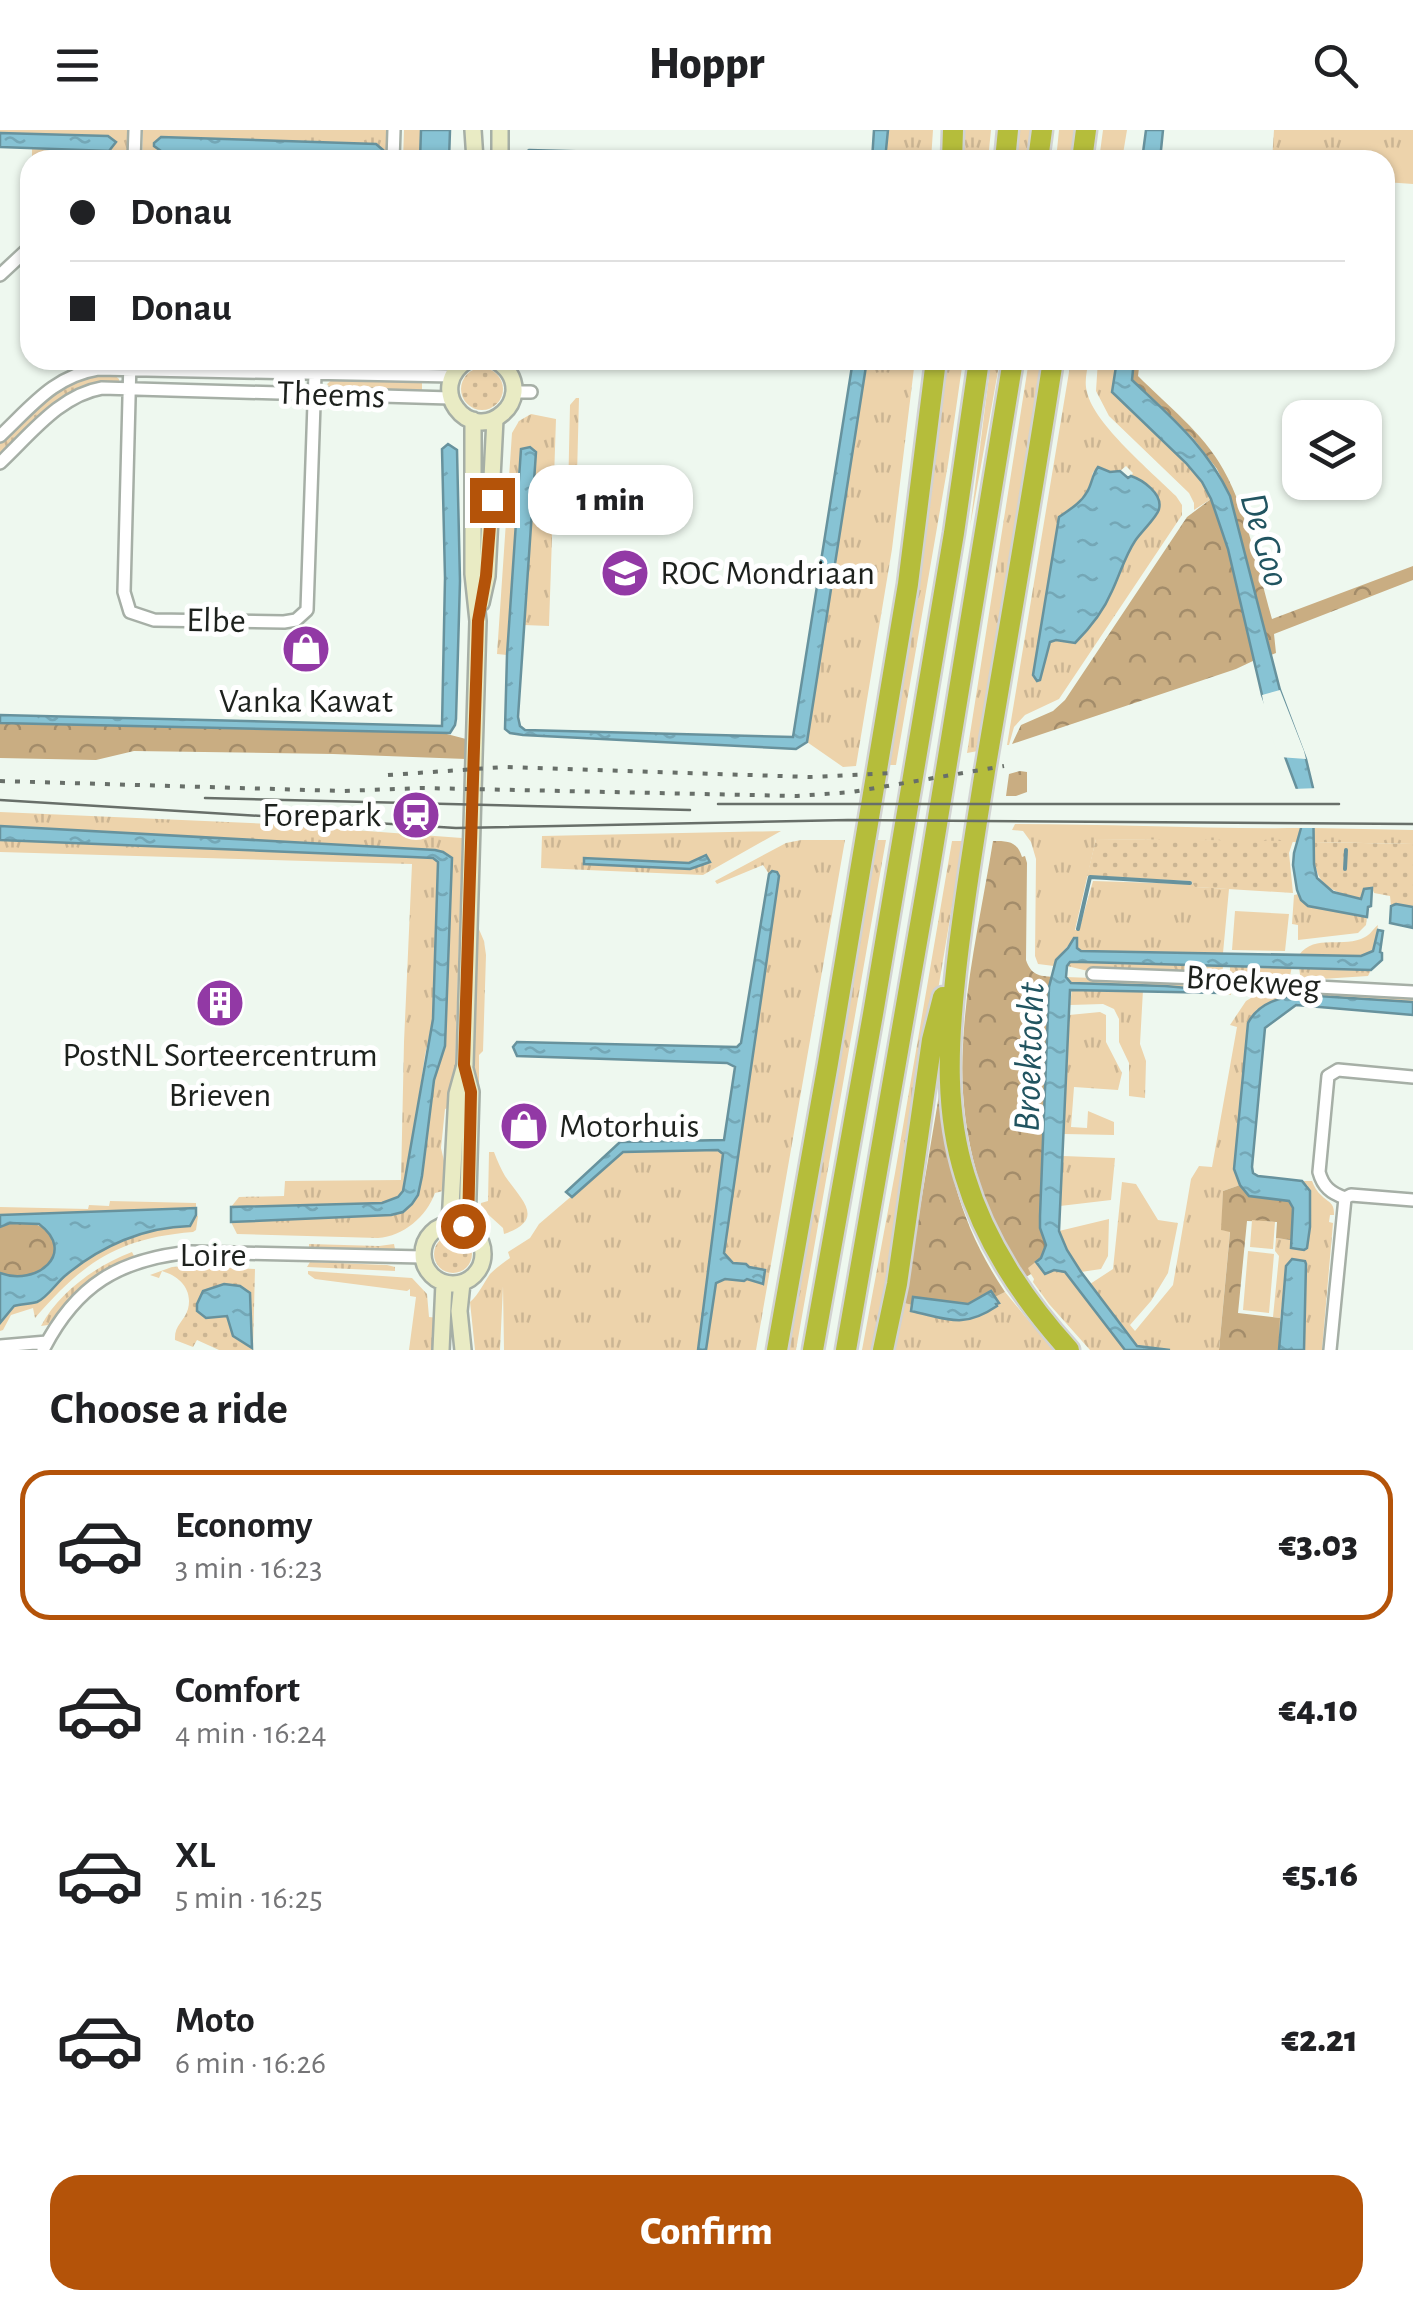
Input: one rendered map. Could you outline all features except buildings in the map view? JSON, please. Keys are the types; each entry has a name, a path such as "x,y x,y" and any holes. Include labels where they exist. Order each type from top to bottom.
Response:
{"highway":[{"path":"777,1350 908,584 935,370"},
{"path":"814,1350 954,533 978,370"},
{"path":"846,1350 1011,370"},
{"path":"1051,370 960,925 949,1039 949,1082 964,1174 982,1223 1027,1300 1069,1350"},
{"path":"882,1350 908,1216 932,1040 960,925"}],"main road":[{"path":"456,370 449,387 450,398 459,412 484,422 508,408 514,392 506,370"},
{"path":"478,621 486,576 495,418"},
{"path":"450,1224 458,1094 464,1065 478,621 473,574 472,420"},
{"path":"464,1065 471,1092 468,1228"},
{"path":"450,1224 468,1228 478,1238 483,1256 476,1272 462,1283 444,1283 428,1271 422,1258 424,1246 438,1227 450,1224"},
{"path":"441,1350 444,1283"},
{"path":"462,1283 459,1311 463,1350"}],"street":[{"path":"0,275 20,256"},
{"name":"Theems","path":"0,436 53,386 92,370"},
{"name":"Elbe","path":"130,370 124,592 130,612 154,620 284,622 296,620 307,610 314,374"},
{"name":"Theems","path":"240,370 452,376"},
{"name":"Theems","path":"0,463 67,400 88,390 450,398"},
{"path":"514,392 531,392"},
{"name":"Broekweg","path":"1093,974 1413,992"},
{"path":"1413,1078 1338,1070 1328,1076 1318,1172 1324,1186 1345,1198 1351,1195 1413,1200"},
{"path":"1330,1350 1345,1198"},
{"name":"Loire","path":"45,1346 67,1310 101,1280 131,1264 160,1255 191,1252 422,1258"},
{"path":"0,1346 45,1346"}],"green space":[{"path":"129,130 129,150 109,150 108,136 0,133"},
{"path":"143,130 389,130 388,150 380,150 375,144 162,137 154,145 160,150 142,150"},
{"path":"404,130 421,130 420,150 403,150"},
{"path":"888,130 933,130 932,150 886,150"},
{"path":"961,130 991,130 989,150 960,150"},
{"path":"1019,130 1033,130 1030,150 1016,150"},
{"path":"1059,130 1074,130 1072,150 1057,150"},
{"path":"1103,130 1127,130 1124,150 1100,150"},
{"path":"1274,130 1413,130 1413,184 1395,183 1395,150 1273,150"},
{"path":"473,370 491,370 502,381 502,397 490,409 474,409 462,397 462,381"},
{"path":"865,370 914,370 892,549 856,766 843,767 807,742"},
{"path":"942,370 962,370 896,765 886,765"},
{"path":"990,370 998,370 970,527"},
{"path":"1027,370 1040,370 978,751 967,753"},
{"path":"1069,370 1088,370 1087,392 1100,418 1176,496 1182,505 1182,515 1059,699 1025,715 1014,727 1009,745","holes":["1126,466 1133,473 1131,476 1140,479 1158,514 1128,552 1110,596 1075,643 1050,642 1037,681 1033,675 1059,517 1082,499 1093,472 1103,468 1120,471"]},
{"path":"1097,370 1115,370 1112,392 1179,455 1211,499 1194,510 1189,493 1109,416 1096,391"},
{"path":"1133,370 1139,370 1138,376 1195,431 1223,469 1245,522 1272,619 1413,566 1413,580 1274,634 1276,653 1271,655 1230,496 1217,469 1193,438 1132,380"},
{"path":"89,374 113,374 119,382 90,385 68,395 0,458 0,442 56,389"},
{"path":"333,379 422,381 422,394 332,390 327,384"},
{"path":"576,398 576,514 568,496 570,405"},
{"path":"531,414 556,419 549,626 524,625 536,452 521,449 507,655 497,654 512,433 519,421"},
{"path":"1211,499 1228,549 1255,660 1012,744 1021,725 1053,711 1065,700 1187,517"},
{"path":"0,723 443,733 466,739 466,759 134,751 96,760 0,758"},
{"path":"1027,772 1027,792 1006,796 1009,774"},
{"path":"0,812 272,824 462,838 455,1069 441,1148 443,1191 435,1193 420,1217 397,1234 378,1238 237,1234 231,1222 391,1215 418,1195 434,1080 445,1046 452,858 435,850 0,826"},
{"path":"1015,824 1301,828 1297,842 1096,839 1075,930 1079,930 1093,881 1192,883 1196,887 1229,889 1223,953 1081,951 1074,938 1054,966 1038,964 1035,956 1036,859 1023,831 1012,830"},
{"path":"1314,828 1413,830 1413,844 1314,842"},
{"path":"781,831 703,875 541,868 542,836","holes":["706,855 709,862 690,869 584,864 585,858 689,863"]},
{"path":"1096,839 1293,841 1289,853 1293,893 1195,887 1191,881 1087,876"},
{"path":"0,840 433,858 439,862 433,1019 406,1184 398,1197 382,1203 231,1207 239,1197 284,1196 285,1181 401,1180 412,864 0,852"},
{"path":"845,840 756,1350 706,1350 716,1283 725,1279 744,1281 765,1270 733,1263 724,1253 779,876 772,871 769,874 763,865 717,884 715,881 786,843"},
{"path":"874,840 886,840 796,1350 784,1350"},
{"path":"952,841 963,841 912,1145 874,1350 862,1350 895,1173"},
{"path":"993,841 1011,843 1025,856 1026,960 1036,974 1053,977 1049,987 1040,1216 1046,1245 1041,1258 1028,1268 1031,1274 1026,1277 984,1196 964,1106 967,994"},
{"path":"1313,842 1413,844 1413,907 1391,906 1390,896 1374,893 1372,888 1362,899 1330,888 1319,876"},
{"path":"1299,894 1308,906 1367,917 1366,925 1358,933 1298,940 1298,925 1292,924 1294,895"},
{"path":"1235,911 1289,914 1285,951 1232,950"},
{"path":"1378,925 1373,952 1361,956 1299,955 1313,945 1357,940"},
{"path":"478,927 486,955 479,1100 473,1062"},
{"path":"1070,962 1223,966 1222,977 1088,971 1067,966"},
{"path":"1230,966 1292,966 1290,976 1282,982 1234,977"},
{"path":"1299,967 1371,970 1368,976 1306,983 1301,982"},
{"path":"1066,977 1224,983 1231,995 1165,986 1070,983"},
{"path":"1291,988 1413,996 1413,1002 1290,996"},
{"path":"1072,989 1143,990 1140,1044 1146,1061 1145,1098 1129,1096 1129,1063 1119,1042 1119,1019 1114,1009 1103,1004 1070,1005"},
{"path":"1264,990 1288,990 1287,996 1256,1010 1234,1169 1240,1185 1223,1191 1222,1230 1230,1231 1219,1350 1137,1346 1090,1284 1113,1269 1122,1182 1136,1184 1158,1220 1178,1223 1168,1273 1130,1325 1135,1331 1173,1285 1191,1179 1199,1166 1212,1167 1237,1027 1230,1025 1246,1001"},
{"path":"1069,1015 1106,1015 1106,1042 1122,1073 1118,1090 1074,1087 1071,1127 1087,1128 1088,1111 1114,1122 1114,1135 1064,1134"},
{"path":"940,1089 946,1144 958,1195 977,1243 1005,1292 995,1297 991,1292 968,1304 914,1298 912,1305 904,1303"},
{"path":"719,1150 724,1154 698,1350 504,1350 503,1286 500,1350 475,1350 470,1302 490,1274 510,1258 508,1252 530,1238 539,1224 623,1152"},
{"path":"489,1152 494,1152 527,1208 525,1222 504,1234 503,1228 481,1208 481,1203 488,1201"},
{"path":"1063,1156 1115,1158 1111,1200 1060,1206"},
{"path":"1302,1181 1312,1181 1334,1211 1329,1222 1333,1223 1322,1350 1304,1350 1306,1312 1288,1262 1280,1318 1273,1317 1279,1256 1275,1251 1276,1238 1291,1240 1291,1247 1308,1186"},
{"path":"1240,1185 1249,1196 1289,1201 1293,1208 1291,1240 1276,1238 1277,1222 1247,1221 1238,1313 1280,1318 1279,1350 1219,1350 1230,1232 1221,1230 1223,1191"},
{"path":"110,1201 196,1203 196,1208 0,1215 0,1207 88,1209 89,1205 109,1206"},
{"path":"196,1215 193,1232 122,1247 86,1268 35,1318 33,1308 11,1315 0,1331 0,1323 14,1306 41,1300 94,1255 140,1234 189,1226"},
{"path":"1109,1219 1108,1256 1101,1269 1081,1272 1059,1231"},
{"path":"1252,1220 1275,1222 1273,1249 1250,1247"},
{"path":"26,1222 52,1237 52,1258 32,1275 0,1273 0,1227"},
{"path":"453,1235 466,1241 472,1254 466,1267 453,1273 440,1267 434,1254 440,1241"},
{"path":"309,1244 394,1244 395,1249 309,1249"},
{"path":"1248,1251 1274,1254 1269,1313 1243,1310"},
{"path":"132,1252 134,1256 86,1284 48,1325 41,1326 80,1281"},
{"path":"310,1262 387,1265 395,1267 395,1271 307,1267"},
{"path":"1036,1262 1045,1273 1065,1272 1125,1350 1090,1350 1033,1282 1027,1268"},
{"path":"172,1267 255,1269 253,1350 219,1350 197,1340 193,1347 175,1340 188,1309 188,1295 179,1280 168,1273 162,1271 159,1278 150,1275"},
{"path":"308,1271 412,1278 427,1294 429,1317 439,1318 435,1350 409,1350 416,1297 410,1296 410,1289 315,1279"},
{"path":"1005,1292 1053,1350 895,1350 904,1303 912,1305 911,1310 996,1304 995,1297"}],"water":[{"path":"421,130 450,130 449,150 420,150"},
{"path":"874,130 888,130 886,150 873,150"},
{"path":"1146,130 1163,130 1161,150 1143,150"},
{"path":"0,133 108,136 116,142 110,150 0,147"},
{"path":"161,137 376,144 383,150 160,150 154,143"},
{"path":"851,370 865,370 807,742 796,749 523,735 505,729 521,449 530,447 536,452 520,726 525,730 793,737"},
{"path":"1115,370 1133,370 1132,380 1199,447 1230,496 1280,690 1313,788 1317,878 1333,892 1361,899 1364,889 1372,888 1367,917 1308,906 1301,900 1293,865 1301,828 1297,789 1262,695 1228,549 1211,499 1186,463 1112,392"},
{"path":"448,444 457,450 460,581 456,719 450,733 0,723 0,715 442,726 442,449"},
{"path":"1098,467 1120,471 1146,484 1158,498 1159,509 1131,547 1096,619 1075,643 1050,642 1037,681 1033,675 1059,517 1084,496"},
{"path":"0,826 435,850 452,858 445,1046 434,1080 422,1176 412,1204 391,1215 231,1222 231,1207 382,1203 403,1191 433,1019 438,862 433,858 0,840"},
{"path":"706,855 710,862 690,869 584,864 584,858 689,863"},
{"path":"772,871 779,876 724,1253 733,1263 765,1270 763,1284 747,1279 716,1283 706,1350 698,1350 723,1154 718,1150 623,1152 572,1197 566,1192 620,1142 724,1140 735,1067 727,1063 517,1056 513,1047 517,1042 737,1047 741,1043"},
{"path":"1391,906 1413,907 1413,928 1390,923"},
{"path":"1378,930 1383,931 1382,960 1371,970 1082,962 1070,962 1067,966 1066,977 1071,983 1222,991 1070,990 1059,1231 1081,1272 1137,1346 1170,1350 1125,1350 1065,1272 1054,1270 1045,1274 1036,1262 1046,1245 1040,1216 1049,987 1056,960 1074,938 1081,951 1361,956 1373,951"},
{"path":"1302,995 1413,1002 1413,1015 1296,1005 1265,1028 1253,1173 1302,1181 1310,1191 1310,1227 1304,1250 1291,1248 1293,1208 1289,1201 1249,1196 1234,1169 1248,1023 1271,1002"},
{"path":"196,1208 190,1226 140,1234 108,1247 66,1275 41,1300 14,1306 0,1323 0,1273 14,1276 38,1271 48,1265 54,1246 39,1224 10,1223 0,1227 0,1215"},
{"path":"1292,1259 1306,1264 1304,1350 1279,1350 1286,1266"},
{"path":"224,1284 240,1286 250,1293 252,1348 233,1336 227,1316 206,1318 197,1311 203,1291"},
{"path":"991,1291 999,1303 974,1318 946,1319 911,1311 913,1297 968,1304"}],"pier":[{"path":"1280,690 1306,759 1279,757 1262,695"},
{"path":"1319,788 1319,828 1296,828 1292,789"}],"waterway":[{"path":"1345,869 1346,850"},
{"path":"1078,929 1090,877 1190,883"}],"tram line":[{"path":"205,798 690,810"},
{"path":"0,800 456,828 848,820 1413,824"},
{"path":"718,804 1339,804"}],"railway":[{"path":"0,781 343,791 422,788 797,796 852,792 1004,766"},
{"path":"388,775 505,767 810,777 893,773"}],"place":[{"name":"ROC Mondriaan","path":"625,573"},
{"name":"Vanka Kawat","path":"306,649"},
{"name":"Forepark","path":"416,815"},
{"name":"PostNL Sorteercentrum Brieven","path":"220,1003"},
{"name":"Motorhuis","path":"524,1126"}],"route":[{"path":"463,1226 468,1228 471,1092 464,1065 478,621 492,500"}],"water label":[{"name":"De Goo","path":"1264,540"},
{"name":"Broektocht","path":"1030,1057"}]}
